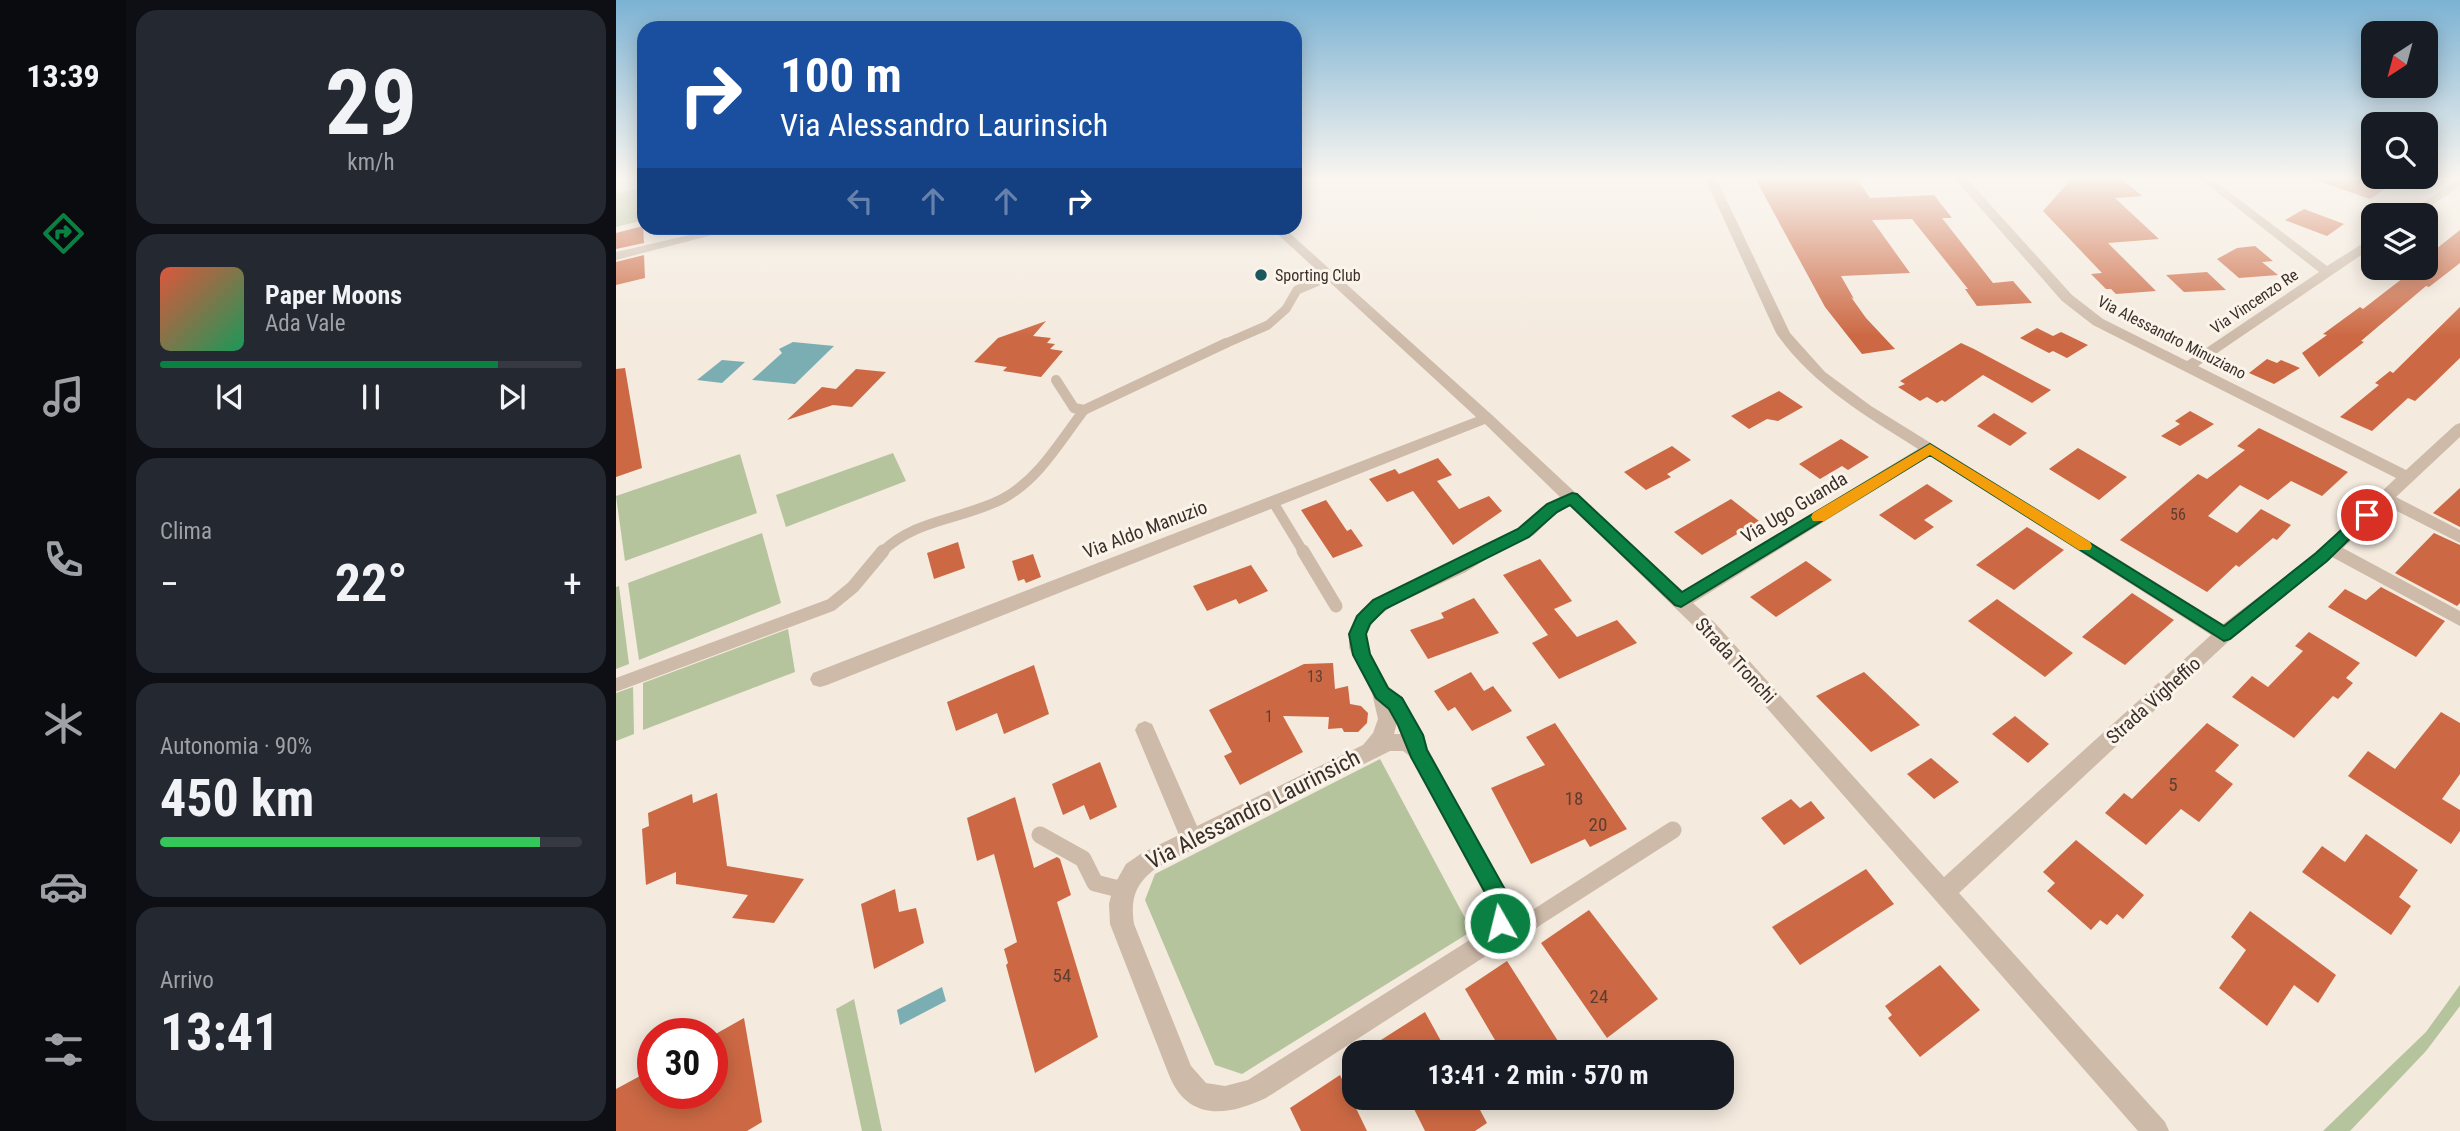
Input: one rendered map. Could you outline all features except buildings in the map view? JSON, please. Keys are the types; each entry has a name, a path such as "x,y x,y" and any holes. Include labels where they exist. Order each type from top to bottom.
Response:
{"street":[{"path":"1735,231 1790,344 1828,382 2224,635"},
{"name":"Via Alessandro Minuziano","path":"2007,231 2067,298 2098,322 2407,477"},
{"path":"2273,231 2327,272"},
{"path":"616,256 704,235"},
{"name":"Strada Tronchi","path":"1285,235 1487,418 1681,601 1752,675 2156,1131"},
{"name":"Via Vincenzo Re","path":"2189,366 2361,249"},
{"name":"Via Aldo Manuzio","path":"820,679 1487,418"},
{"name":"Strada Vigheffio","path":"1943,892 2224,635 2330,549 2460,428"},
{"name":"Via Ugo Guanda","path":"1681,601 1930,449"},
{"name":"Via Alessandro Laurinsich","path":"1370,749 1382,738 1388,724 1382,693 1359,648 1358,634 1367,615 1386,601 1460,567 1497,544 1528,531 1548,511 1572,498"},
{"path":"2385,498 2460,537"},
{"path":"2330,549 2460,619"},
{"name":"Via Alessandro Laurinsich","path":"1382,693 1396,704 1414,735 1418,751 1497,895 1502,909 1500,923"},
{"path":"1145,730 1192,839"},
{"name":"Via Alessandro Laurinsich","path":"1123,890 1131,875 1143,864 1370,749 1388,742 1401,742 1412,745 1418,751"},
{"path":"1123,890 1120,911 1122,924 1182,1075 1194,1092 1212,1100 1236,1099 1257,1089 1484,943 1500,923"}],"lane":[{"path":"1056,380 1072,406 1084,410 1097,407 1168,369 1262,328 1283,313 1297,290 1330,276"},
{"path":"616,685 815,612 840,600 859,583 885,550 902,536 997,502 1013,493 1038,468 1084,410"},
{"path":"1273,502 1336,606"},
{"path":"1500,923 1518,925 1531,921 1673,830"},
{"path":"1040,835 1083,859 1095,883 1123,890"}],"green space":[{"path":"893,453 906,481 786,527 776,495"},
{"path":"740,454 757,513 625,561 616,496"},
{"path":"762,533 781,603 639,660 628,583"},
{"path":"619,586 629,664 616,669 616,587"},
{"path":"788,629 795,672 643,730 643,683"},
{"path":"633,687 634,734 616,741 616,693"},
{"path":"1380,759 1472,931 1242,1074 1215,1065 1145,900 1155,874"},
{"path":"2460,985 2460,1006 2426,1051 2350,1131 2323,1131 2426,1032"},
{"path":"854,999 882,1131 862,1131 836,1009"}],"water":[{"path":"793,342 834,346 795,384 752,380 782,353 779,349"},
{"path":"722,360 745,362 722,383 697,380"},
{"path":"942,987 946,1001 900,1025 897,1010"}],"slow traffic":[{"path":"1819,517 1930,449 2084,546"}],"place":[{"name":"Sporting Club","path":"1261,275"}],"route":[{"path":"1500,923 1502,909 1497,895 1418,751 1414,735 1405,719 1396,704 1382,693 1361,655 1358,634 1367,615 1379,605 1460,567 1497,544 1523,533 1552,508 1572,498 1681,601 1930,449 2224,635 2322,557 2367,515"}]}
